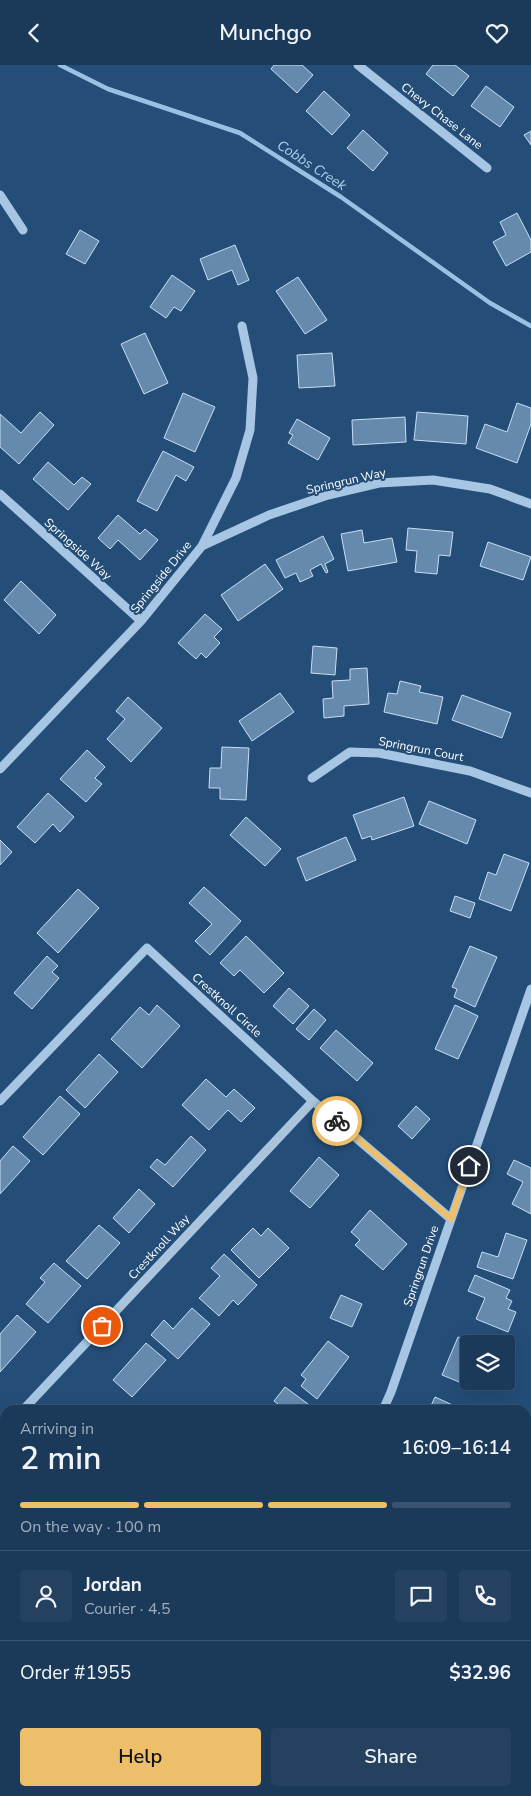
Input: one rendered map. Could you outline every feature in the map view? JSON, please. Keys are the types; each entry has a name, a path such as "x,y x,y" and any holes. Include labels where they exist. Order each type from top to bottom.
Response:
{"street":[{"name":"Chevy Chase Lane","path":"358,65 487,168"},
{"path":"0,195 23,230"},
{"name":"Springside Drive","path":"0,769 141,621 202,546 236,478 250,430 253,378 242,326"},
{"name":"Springrun Way","path":"202,546 269,515 328,495 379,483 433,480 490,489 531,504"},
{"name":"Springside Way","path":"0,494 141,621"},
{"name":"Springrun Court","path":"312,778 350,752 378,753 470,771 531,793"},
{"name":"Crestknoll Circle","path":"0,1101 147,948 313,1101 451,1219"},
{"name":"Springrun Drive","path":"385,1405 531,989"},
{"name":"Crestknoll Way","path":"28,1405 313,1101"}],"building":[{"path":"274,65 302,65 313,75 297,93 271,69"},
{"path":"433,65 455,65 469,76 453,96 426,74"},
{"path":"486,86 514,107 500,127 471,106"},
{"path":"324,91 350,115 332,135 306,111"},
{"path":"363,130 388,153 373,171 347,148"},
{"path":"531,131 531,145 524,135"},
{"path":"517,213 531,240 531,252 506,266 493,242 506,235 500,222"},
{"path":"80,230 99,241 85,264 66,254"},
{"path":"235,245 249,280 238,285 232,270 208,280 200,259"},
{"path":"172,275 195,291 181,311 174,307 166,318 150,307"},
{"path":"298,277 327,320 305,334 276,291"},
{"path":"145,333 168,383 144,394 121,344"},
{"path":"332,353 335,386 299,388 297,355"},
{"path":"183,393 215,407 195,452 164,438"},
{"path":"517,403 531,408 531,424 517,463 476,448 485,424 507,432"},
{"path":"40,412 54,425 19,464 0,447 0,414 21,433"},
{"path":"417,412 468,416 466,444 414,440"},
{"path":"405,417 406,442 353,445 352,420"},
{"path":"297,419 330,438 318,460 288,443 293,435 289,433"},
{"path":"163,451 194,467 186,481 176,475 157,511 137,501"},
{"path":"48,462 74,485 82,477 91,484 68,510 33,479"},
{"path":"118,515 140,534 145,529 158,540 140,560 118,540 110,549 98,538"},
{"path":"408,528 453,532 450,556 439,555 437,574 415,572 417,551 406,550"},
{"path":"362,530 364,543 392,538 397,562 348,571 341,534"},
{"path":"323,536 334,559 325,564 328,572 326,573 321,564 310,570 313,576 300,582 296,573 285,578 276,560"},
{"path":"488,542 531,557 523,580 480,566"},
{"path":"265,564 283,589 238,621 221,595"},
{"path":"21,581 56,615 39,634 4,600"},
{"path":"205,614 222,629 214,637 220,643 206,658 201,653 196,659 178,643"},
{"path":"313,646 337,648 335,675 311,673"},
{"path":"367,668 369,704 344,706 344,716 324,718 323,699 333,698 332,681 350,680 350,669"},
{"path":"400,681 421,686 419,692 443,697 437,724 384,712 388,693 397,694"},
{"path":"280,693 294,712 252,741 239,721"},
{"path":"462,695 511,713 502,738 452,720"},
{"path":"128,697 162,728 131,762 107,739 125,719 116,711"},
{"path":"222,747 249,748 246,800 220,799 220,788 209,788 210,768 221,768"},
{"path":"87,750 105,767 95,778 102,784 86,802 60,779"},
{"path":"48,793 74,817 60,832 53,824 35,843 17,827"},
{"path":"404,797 414,826 372,840 371,836 362,839 353,815"},
{"path":"429,801 476,820 467,844 419,824"},
{"path":"246,817 281,849 265,866 230,835"},
{"path":"346,837 356,860 306,881 297,858"},
{"path":"0,840 12,852 0,865"},
{"path":"504,854 529,863 511,911 479,899 488,872 496,875"},
{"path":"204,887 241,921 210,955 195,941 212,924 189,903"},
{"path":"78,889 99,908 58,953 37,933"},
{"path":"455,896 475,903 470,918 450,911"},
{"path":"246,936 284,973 264,993 240,970 234,976 220,963"},
{"path":"470,946 497,957 475,1007 454,997 457,989 452,987"},
{"path":"47,956 58,966 52,972 59,978 32,1009 14,993"},
{"path":"289,988 309,1006 293,1024 273,1006"},
{"path":"157,1005 180,1026 142,1068 111,1039 140,1007 149,1015"},
{"path":"455,1005 478,1016 458,1059 435,1049"},
{"path":"314,1009 326,1020 309,1040 296,1029"},
{"path":"336,1030 373,1063 357,1081 320,1048"},
{"path":"99,1054 118,1072 85,1108 66,1090"},
{"path":"206,1079 226,1097 234,1089 255,1108 241,1122 228,1110 209,1130 182,1105"},
{"path":"60,1096 80,1114 43,1155 23,1137"},
{"path":"416,1106 430,1119 412,1139 398,1126"},
{"path":"191,1136 206,1150 173,1187 150,1167 157,1159 165,1165"},
{"path":"13,1146 30,1161 0,1194 0,1161"},
{"path":"319,1157 339,1175 310,1208 290,1191"},
{"path":"514,1160 531,1168 531,1214 512,1204 523,1182 507,1174"},
{"path":"139,1189 155,1204 129,1233 113,1218"},
{"path":"370,1210 407,1244 383,1270 355,1245 360,1240 351,1232"},
{"path":"99,1225 120,1243 87,1279 66,1261"},
{"path":"253,1228 261,1236 268,1228 289,1248 259,1278 231,1250"},
{"path":"506,1233 527,1240 513,1279 477,1267 482,1252 498,1257"},
{"path":"224,1254 257,1285 238,1305 233,1300 219,1316 199,1298 220,1276 211,1268"},
{"path":"54,1263 81,1286 48,1323 26,1304 45,1282 40,1278"},
{"path":"475,1275 510,1290 506,1298 512,1301 508,1309 516,1312 508,1332 476,1319 485,1298 468,1291"},
{"path":"341,1295 362,1304 352,1327 330,1318"},
{"path":"192,1308 210,1324 178,1359 151,1335 164,1320 173,1329"},
{"path":"17,1315 36,1332 0,1372 0,1334"},
{"path":"458,1337 460,1338 460,1382 442,1375"},
{"path":"328,1341 349,1357 317,1399 301,1386 306,1379 301,1375"},
{"path":"146,1343 166,1360 132,1397 113,1380"},
{"path":"285,1387 308,1404 279,1405 274,1401"},
{"path":"435,1397 453,1405 431,1405"}],"waterway":[{"name":"Cobbs Creek","path":"60,65 108,89 240,133 341,197 490,303 531,326"}],"way so far":[{"path":"102,1326 313,1101 337,1121"}],"route":[{"path":"337,1121 451,1219 469,1166"}]}
